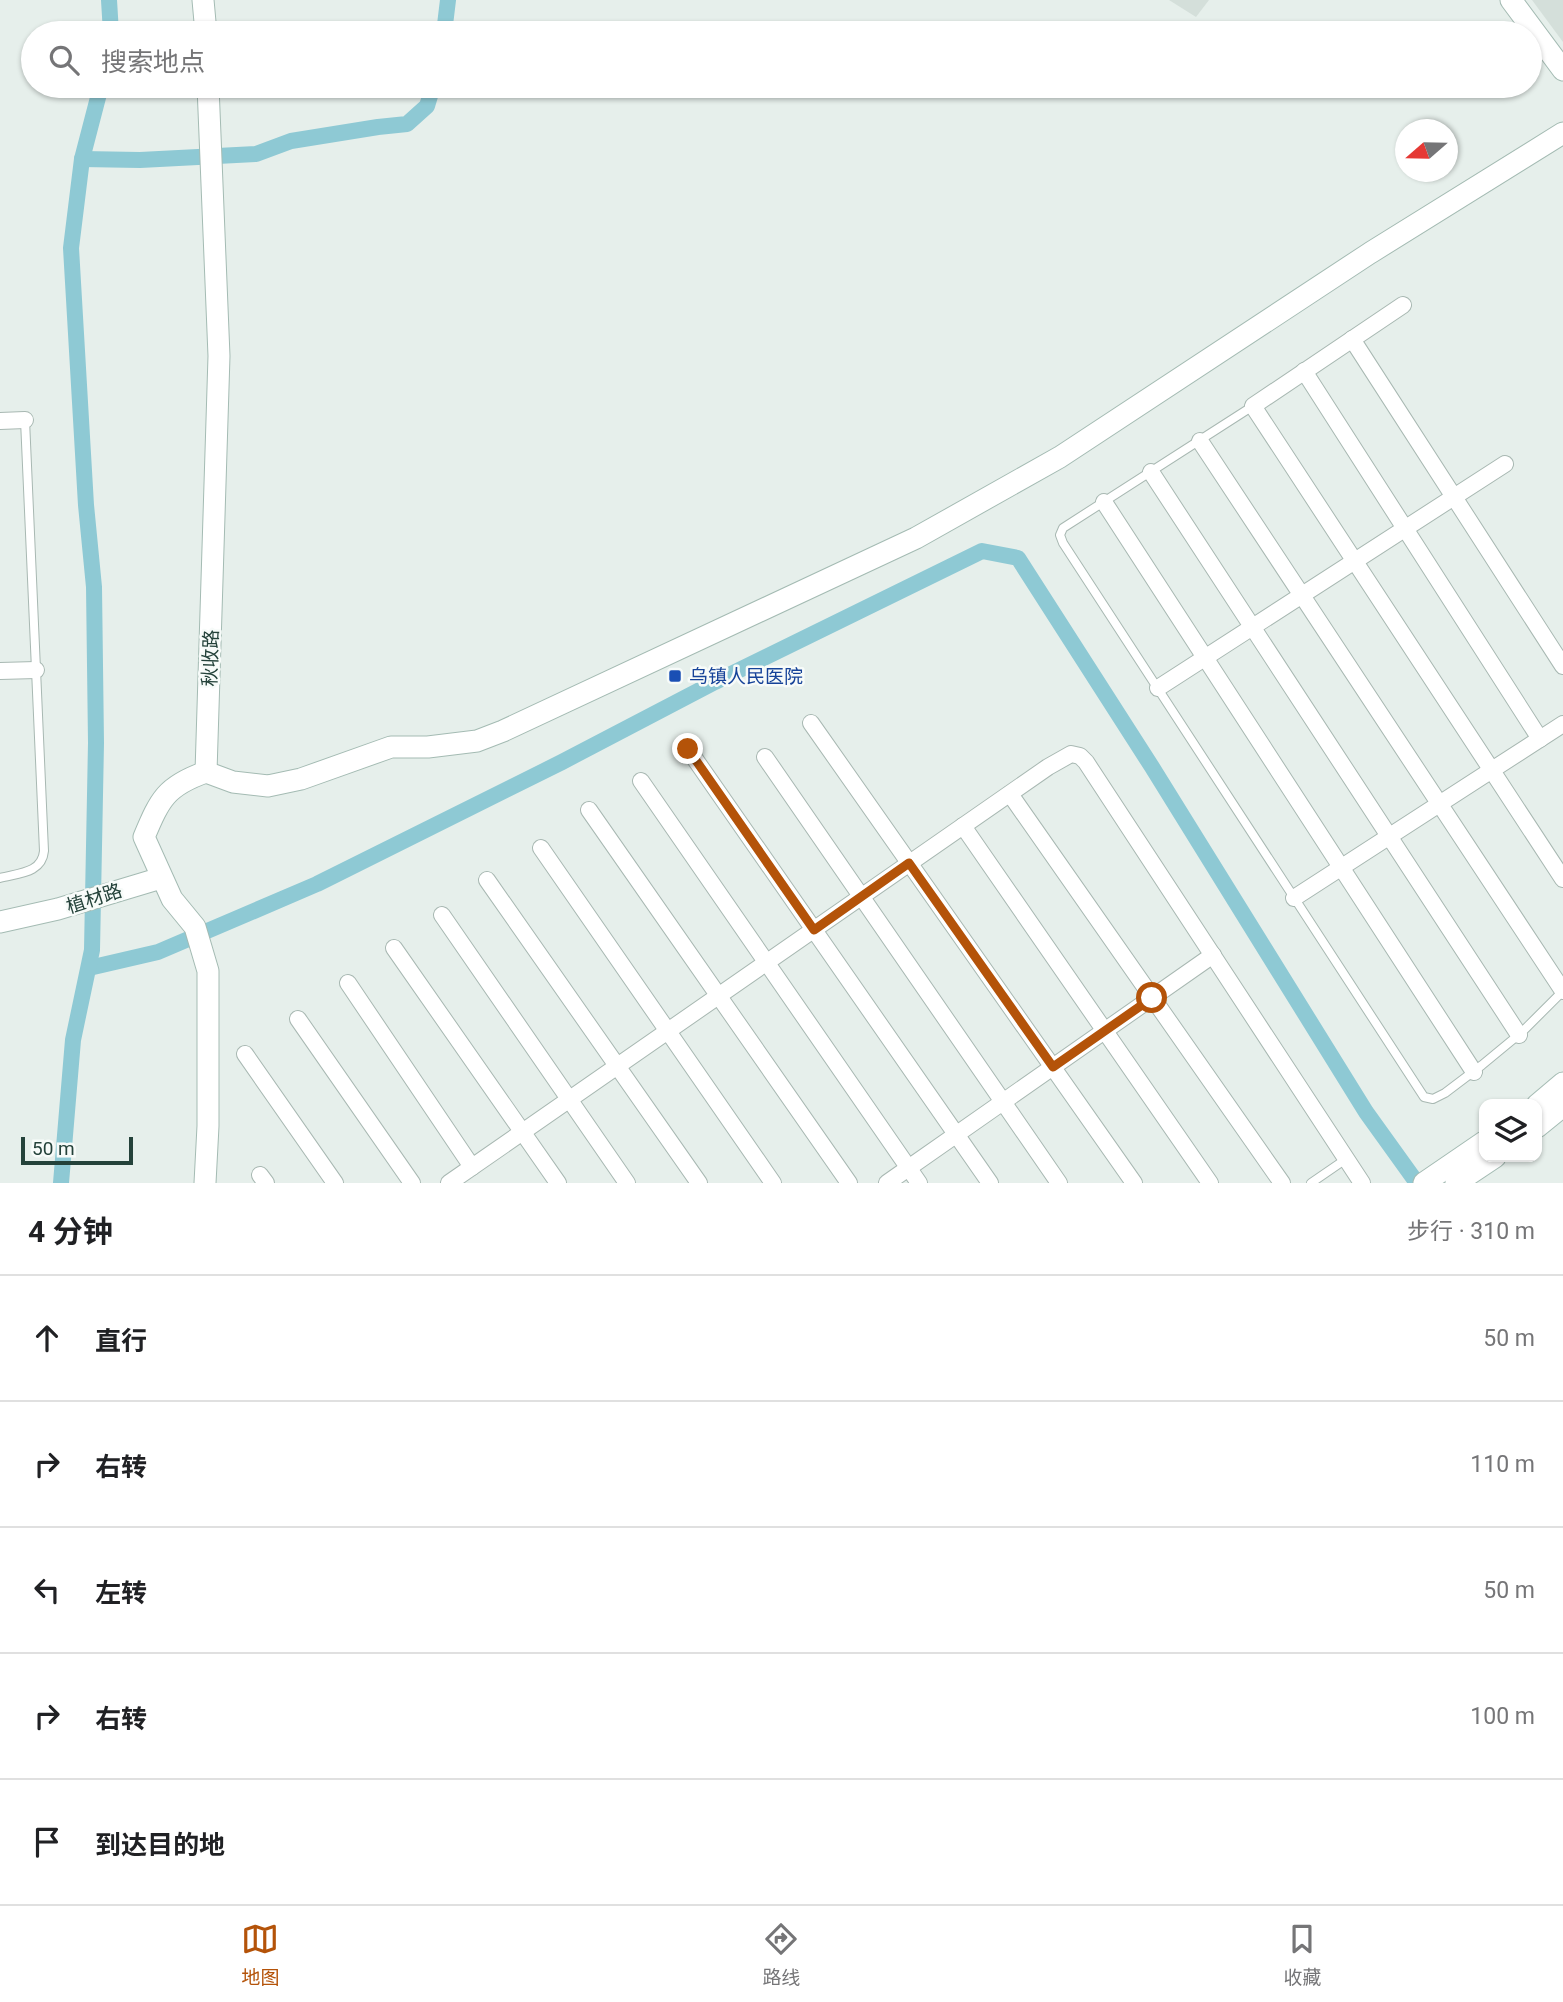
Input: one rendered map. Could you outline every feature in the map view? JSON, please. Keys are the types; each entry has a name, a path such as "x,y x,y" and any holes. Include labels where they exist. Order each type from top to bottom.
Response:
{"street":[{"path":"202,0 205,21"},
{"path":"1511,0 1527,21"},
{"path":"1542,42 1563,70"},
{"name":"秋收路","path":"206,772 219,356 208,98"},
{"path":"205,1183 208,1126 208,971 195,927 172,899 144,837 158,805 181,781 206,772 233,782 268,786 301,779 391,747 428,747 477,741 503,732 681,650 916,538 1060,457 1370,253 1563,133"},
{"path":"1403,305 1252,406 1563,879"},
{"path":"1352,339 1563,666"},
{"path":"1304,371 1541,739"},
{"path":"0,421 25,420"},
{"path":"1200,441 1563,991"},
{"path":"1158,688 1505,464"},
{"path":"1151,472 1519,1035"},
{"path":"1104,502 1474,1072"},
{"path":"0,671 36,670"},
{"path":"811,723 1134,1183"},
{"path":"1294,898 1563,724"},
{"path":"688,749 990,1183"},
{"path":"449,1183 962,826 1071,754 1080,756 1086,762 1362,1183"},
{"path":"765,757 1059,1183"},
{"path":"641,781 919,1183"},
{"path":"1010,794 1282,1183"},
{"path":"589,810 849,1183"},
{"path":"962,826 1210,1183"},
{"path":"541,848 773,1183"},
{"name":"植材路","path":"0,922 58,909 161,878"},
{"path":"487,880 699,1183"},
{"path":"442,915 628,1183"},
{"path":"394,948 558,1183"},
{"path":"887,1183 1213,955"},
{"path":"348,983 472,1167"},
{"path":"298,1019 412,1183"},
{"path":"245,1054 335,1183"},
{"path":"1542,1100 1563,1083"},
{"path":"1542,1123 1563,1106"},
{"path":"1428,1181 1479,1145"},
{"path":"1456,1183 1488,1162"}],"lane":[{"path":"1252,406 1063,528 1060,535 1063,544 1424,1097 1433,1099 1474,1072 1519,1035 1563,991"},
{"path":"0,878 37,868 43,860 25,420"},
{"path":"1311,1183 1346,1158"}],"shaded area":[{"path":"1169,0 1209,0 1196,17"},
{"path":"1532,0 1563,0 1563,42"}],"waterway":[{"path":"109,0 110,21"},
{"path":"445,21 448,0"},
{"path":"61,1183 73,1040 92,950 96,743 94,587 86,505 71,248 82,159 98,98"},
{"path":"82,159 140,160 256,154 291,141 407,124 427,106 429,98"},
{"path":"89,968 158,952 317,884 715,682 982,551 1018,558 1152,767 1366,1112 1417,1183"}],"place":[{"name":"乌镇人民医院","path":"675,676"}],"route":[{"path":"688,749 814,930 909,863 1053,1067 1152,998"}]}
